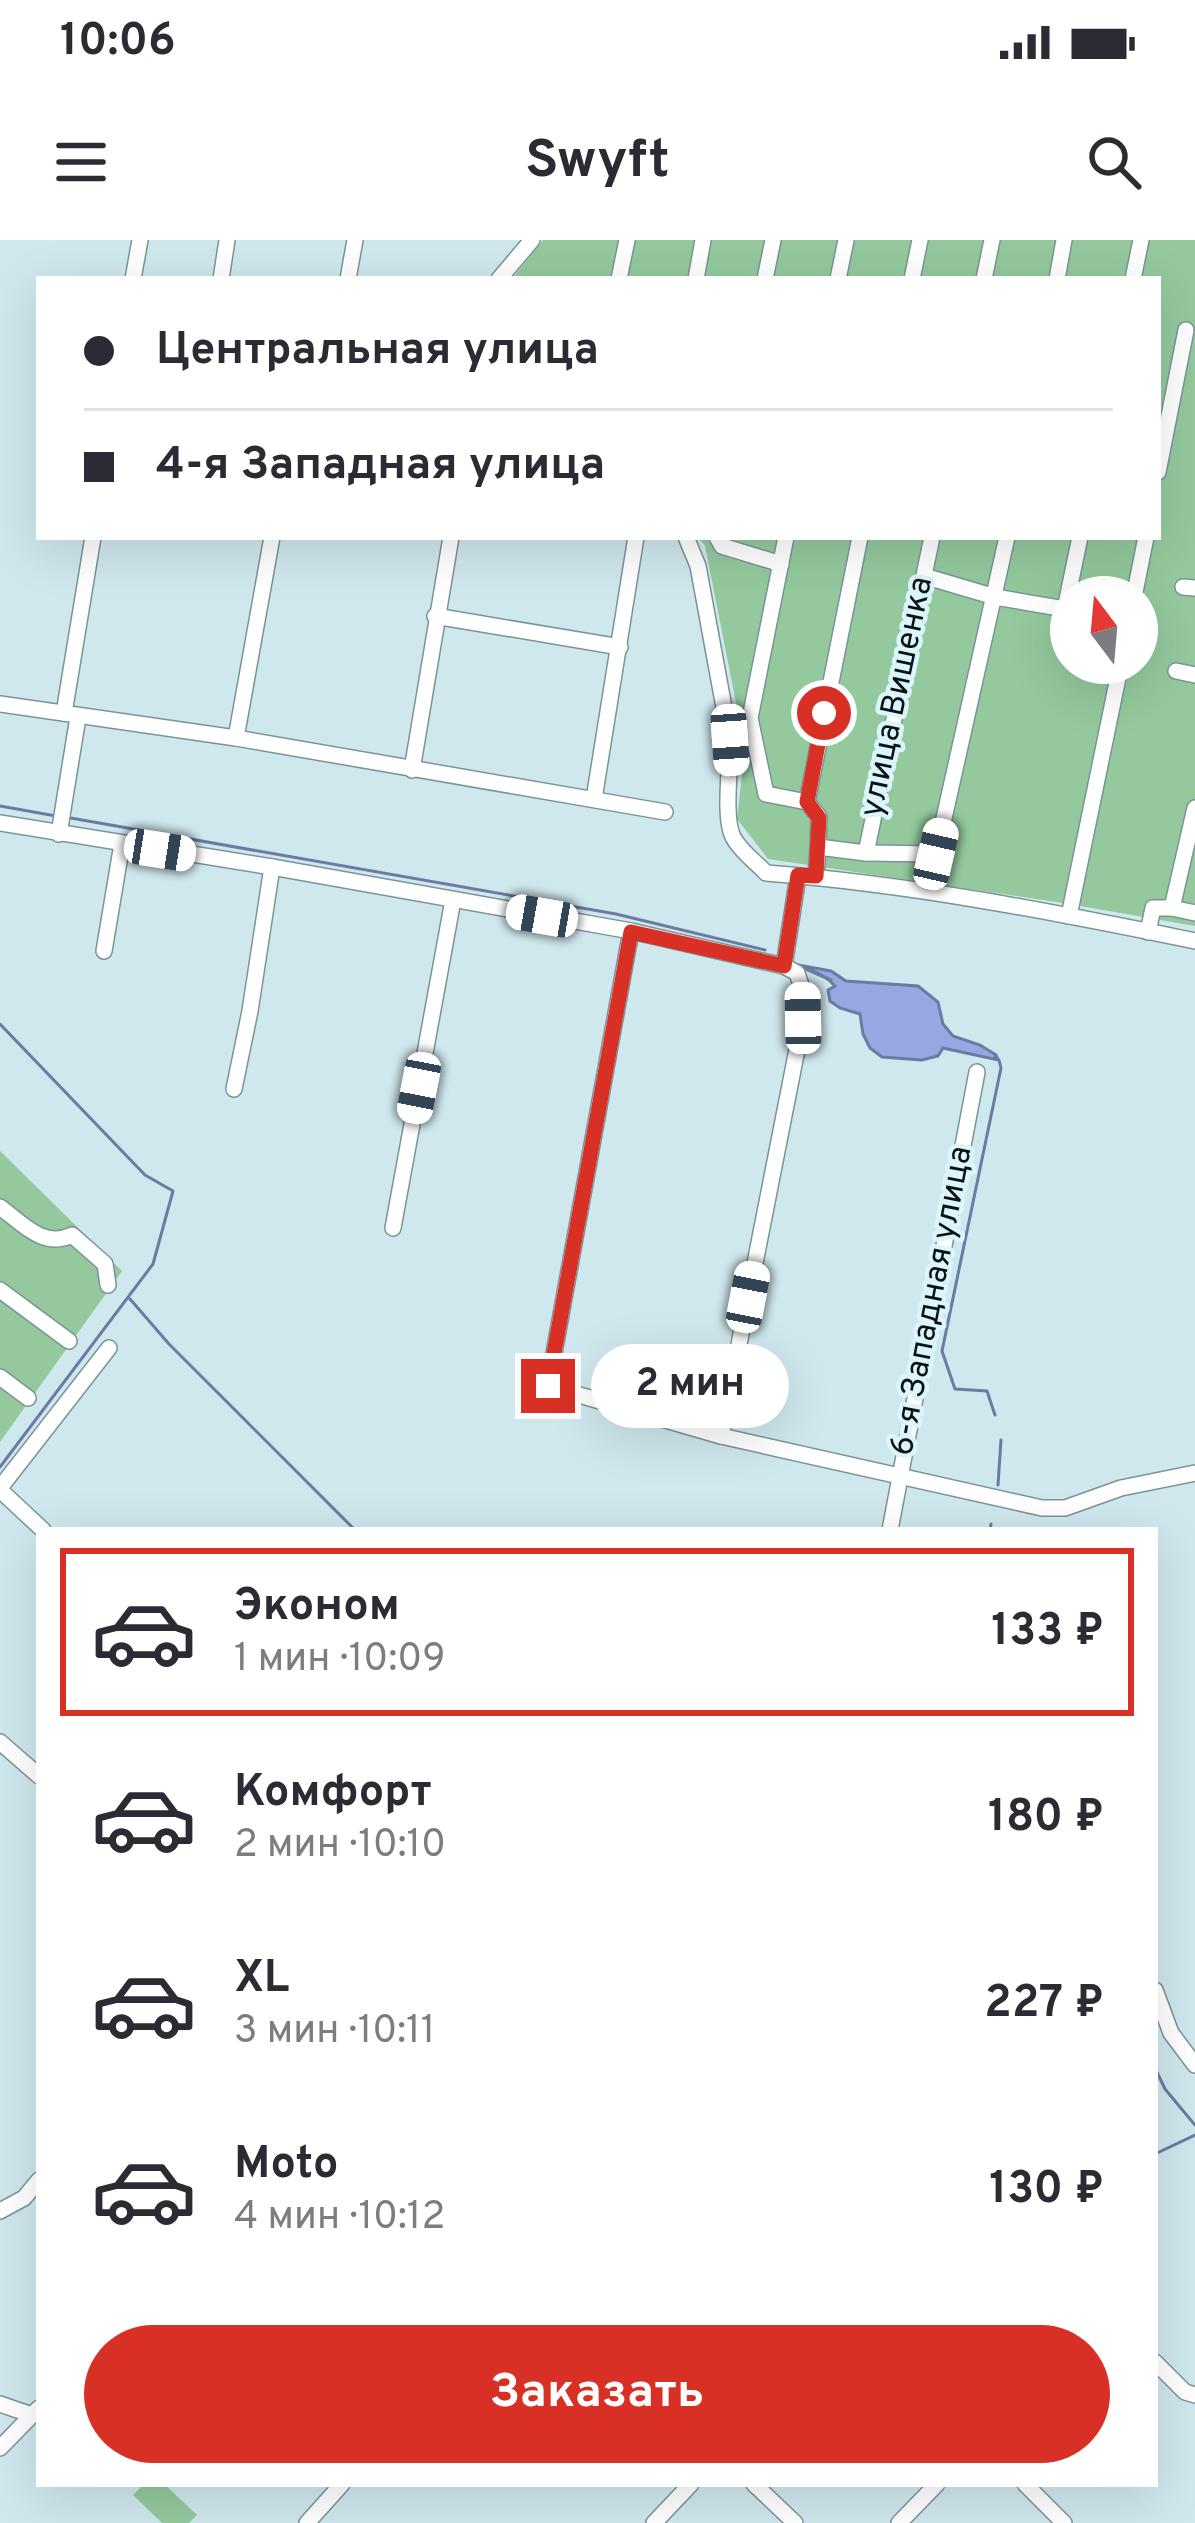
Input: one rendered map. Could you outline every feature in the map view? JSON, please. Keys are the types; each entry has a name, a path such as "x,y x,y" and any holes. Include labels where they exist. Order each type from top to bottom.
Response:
{"street":[{"path":"134,276 140,240"},
{"path":"221,276 227,240"},
{"path":"349,276 355,240"},
{"path":"502,276 532,240"},
{"path":"620,276 627,240"},
{"path":"696,276 703,240"},
{"path":"766,276 773,240"},
{"path":"839,276 846,240"},
{"path":"913,276 920,240"},
{"path":"985,276 992,240"},
{"path":"1058,276 1064,240"},
{"path":"1134,276 1141,240"},
{"path":"1161,457 1186,330"},
{"path":"59,834 93,540"},
{"path":"236,738 271,540"},
{"path":"412,770 450,540"},
{"path":"594,800 637,540"},
{"path":"687,540 698,566 730,740 728,824 735,842 766,873 1069,916 1195,941"},
{"path":"719,540 722,546 781,564"},
{"path":"785,540 750,718 766,794 807,802 819,818 818,847"},
{"path":"807,802 859,540"},
{"name":"улица Вишенка","path":"784,966 818,847 866,853 931,540"},
{"path":"866,853 936,854 1006,540"},
{"path":"924,576 995,597 1065,609 1079,540"},
{"path":"1138,576 1144,540"},
{"path":"435,616 620,647"},
{"path":"1176,670 1195,674"},
{"path":"1069,916 1117,684"},
{"path":"0,704 236,738 664,812"},
{"path":"1172,908 1195,812"},
{"path":"0,823 631,932 784,966 796,973 803,991 803,1018 721,1436"},
{"path":"104,951 122,844"},
{"path":"234,1089 272,867"},
{"path":"393,1228 453,900"},
{"path":"1148,932 1153,908 1195,913"},
{"path":"631,932 548,1386 721,1436 1042,1508 1065,1508 1121,1488 1195,1473"},
{"name":"6-я Западная улица","path":"891,1527 977,1072"},
{"path":"0,1207 45,1240 72,1235 105,1264 109,1285"},
{"path":"0,1290 69,1341"},
{"path":"40,1527 0,1489 109,1348"},
{"path":"0,1377 28,1398"},
{"path":"1042,1508 1046,1527"},
{"path":"0,1742 36,1773"},
{"path":"1158,1998 1171,2033 1195,2065"},
{"path":"0,2211 24,2198 36,2184"},
{"path":"1158,2365 1185,2392 1195,2395"},
{"path":"0,2404 35,2411"},
{"path":"0,2448 35,2411"},
{"path":"308,2523 339,2487"},
{"path":"654,2523 688,2487"},
{"path":"757,2487 795,2523"},
{"path":"898,2523 934,2487"},
{"path":"1028,2487 1064,2523"}],"green space":[{"path":"543,240 1195,240 1195,926 768,859 737,819 745,748 700,540 1161,540 1161,276 514,276"},
{"path":"0,1151 122,1271 0,1442"},
{"path":"141,2487 167,2487 197,2515 189,2523 162,2523 133,2495"}],"water":[{"path":"798,965 831,971 846,981 918,986 938,1002 943,1024 953,1036 980,1045 998,1060 943,1048 938,1056 922,1060 882,1057 870,1048 860,1014 830,1001 828,990 835,986"}],"waterway":[{"path":"0,806 56,816"},
{"path":"65,817 616,914 765,950"},
{"path":"801,967 831,980"},
{"path":"0,1024 145,1175 173,1191 153,1264 0,1467"},
{"path":"995,1057 1001,1068 942,1351 955,1389 987,1391 995,1415"},
{"path":"130,1299 352,1527"},
{"path":"998,1485 1001,1440"},
{"path":"1158,2074 1195,2125"},
{"path":"1158,2153 1195,2135"}],"route":[{"path":"548,1386 631,932 784,966 798,875 816,876 819,818 807,802 824,713"}]}
